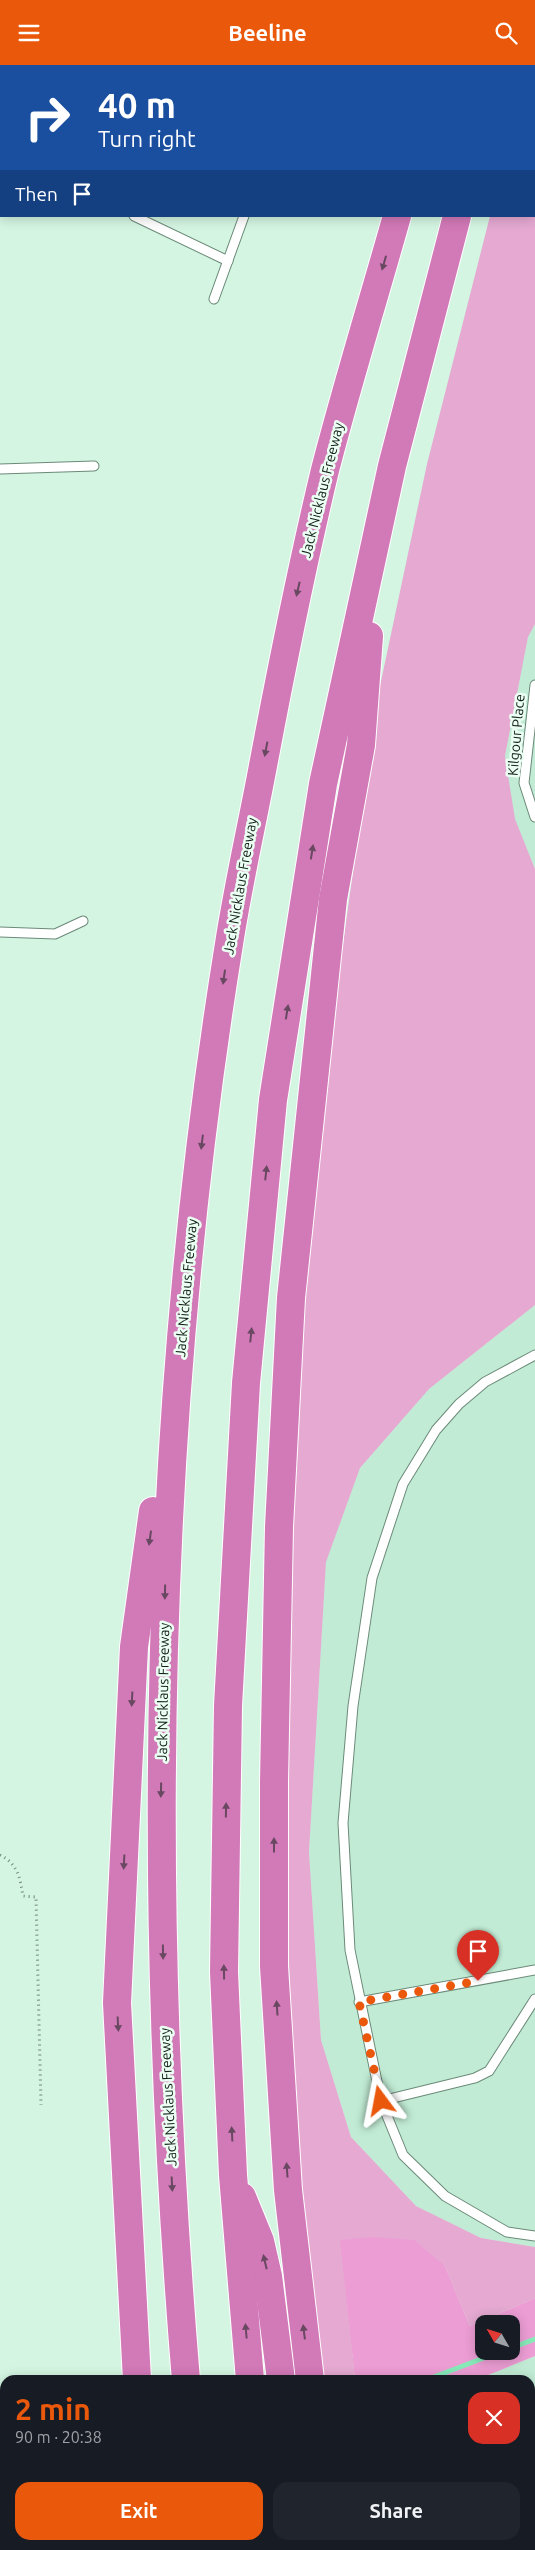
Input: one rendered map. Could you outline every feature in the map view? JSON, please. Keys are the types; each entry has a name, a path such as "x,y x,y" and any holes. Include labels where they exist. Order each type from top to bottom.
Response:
{"highway":[{"name":"Jack Nicklaus Freeway","path":"186,2375 177,2271 165,2045 160,1823 166,1572 183,1299 229,943 289,627 326,467 397,217"},
{"path":"250,2375 233,2175 224,1972 228,1706 246,1383 273,1100 323,784 392,466 457,217"},
{"path":"309,2375 288,2190 274,1966 274,1782 279,1527 291,1298 333,899 360,745 374,551"},
{"path":"137,2375 118,1993 134,1647 183,1299"},
{"path":"233,2175 260,2241 268,2276 280,2375"}],"lane":[{"path":"136,217 228,261"},
{"path":"214,299 244,217"},
{"path":"0,469 94,466"},
{"name":"Kilgour Place","path":"535,685 524,783 535,817"},
{"path":"0,932 55,934 83,921"},
{"path":"535,1355 486,1382 459,1404 436,1430 403,1484 372,1578 353,1706 343,1823 350,1950 359,2002 381,2101 403,2155 445,2196 507,2231 535,2236"},
{"path":"359,2002 535,1970"},
{"path":"381,2101 475,2078 489,2071 535,1999"}],"path":[{"path":"0,1855 20,1873 23,1896 36,1897 41,2105"}],"shaded area":[{"path":"490,217 535,217 535,624 528,637 505,756 515,819 535,869 535,1305 429,1389 360,1468 326,1562 309,1852 321,2040 351,2137 416,2206 481,2238 535,2247 535,2298 496,2315 475,2315 475,2324 470,2326 445,2266 341,2240 354,2375 322,2375 308,2279 295,2124 282,1778 294,1412 319,1118 376,705 427,464"},
{"path":"535,624 535,869 514,819 505,756 528,637"},
{"path":"535,1305 535,2247 481,2238 416,2206 351,2137 321,2040 309,1852 326,1561 360,1468 429,1389"},
{"path":"373,2237 414,2240 445,2266 470,2326 475,2324 475,2360 520,2360 520,2315 496,2315 535,2298 535,2356 488,2375 354,2375 340,2240"},
{"path":"535,2356 535,2375 488,2375"}],"waterway":[{"path":"520,2345 535,2339"},
{"path":"439,2375 478,2360"}],"route":[{"path":"381,2101 359,2002 478,1981"}]}
